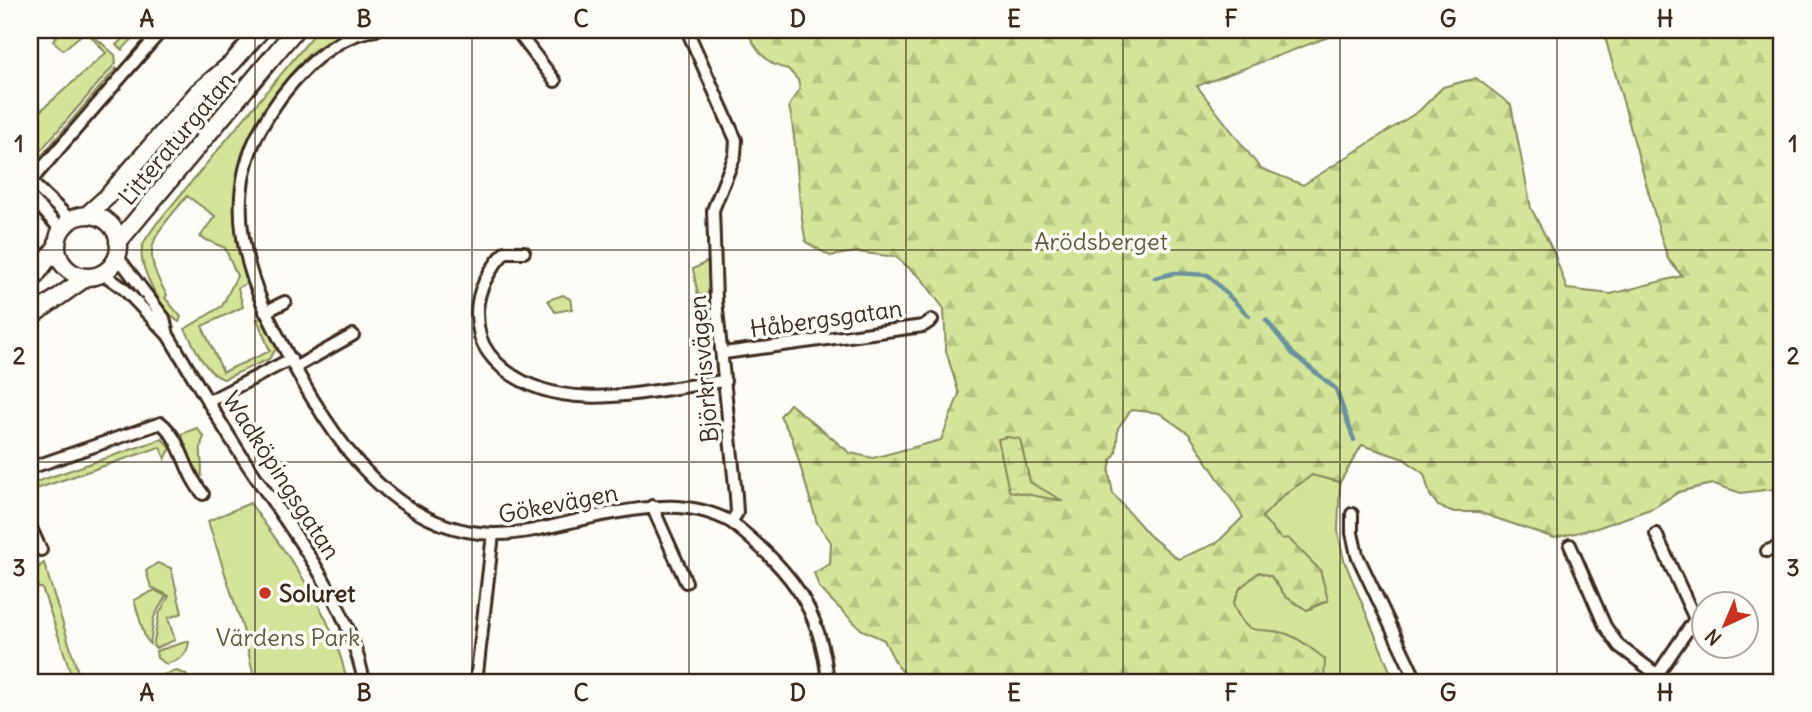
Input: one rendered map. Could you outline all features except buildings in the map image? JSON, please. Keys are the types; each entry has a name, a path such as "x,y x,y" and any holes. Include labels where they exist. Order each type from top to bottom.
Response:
{"street":[{"path":"94,275 66,267 69,228 30,182 162,30"},
{"name":"Litteraturgatan","path":"30,283 69,228 107,197 198,92 232,63 261,30"},
{"name":"Litteraturgatan","path":"30,317 94,275 295,30"},
{"path":"376,30 349,36 309,67 270,112 252,146 241,192 241,228 247,264 265,312 336,439 377,482 407,505 438,520 493,534"},
{"path":"516,30 555,81"},
{"name":"Björkrisvägen","path":"687,30 736,140 735,155 713,210 716,299 724,353 724,381 737,513 731,522"},
{"path":"30,196 69,228"},
{"name":"Litteraturgatan","path":"69,228 108,223 118,249"},
{"name":"Wadköpingsgatan","path":"118,249 164,318 168,335"},
{"path":"524,252 505,252 482,283 478,300 481,338 497,363 512,375 539,388 582,397 724,381"},
{"name":"Wadköpingsgatan","path":"94,275 123,288 168,335 222,426 341,610 358,656 364,682"},
{"path":"265,312 285,302"},
{"name":"Håbergsgatan","path":"724,353 923,326 932,320"},
{"path":"209,401 353,335"},
{"path":"30,468 161,424 173,433 190,480 203,494"},
{"name":"Gökevägen","path":"652,506 686,582"},
{"name":"Gökevägen","path":"476,682 493,534 517,533 652,506 684,506 717,514 731,522"},
{"path":"1352,514 1352,533 1357,555 1417,682"},
{"path":"731,522 785,569 804,596 824,649 828,682"},
{"path":"30,526 41,550"},
{"path":"1656,534 1695,619 1657,675"},
{"path":"1570,545 1610,633 1619,646 1667,682"},
{"path":"1767,551 1782,547"}],"green space":[{"path":"61,30 87,30 115,55 116,63 30,163 30,120 106,53 86,31 63,50 53,41"},
{"path":"132,30 141,30 122,50 116,45"},
{"path":"346,30 311,52 284,82 252,134 243,161 238,190 240,250 247,283 238,288 243,307 202,326 223,372 270,351 257,319 263,318 273,335 276,349 269,359 224,379 206,365 185,329 222,306 237,276 225,248 200,237 215,216 187,196 166,222 154,243 153,265 167,295 165,298 181,317 179,322 166,309 153,289 144,267 143,245 157,223 317,31"},
{"name":"Arödsberget","path":"746,30 1347,30 1197,86 1260,168 1303,185 1419,111 1443,87 1476,78 1511,105 1531,208 1554,253 1567,289 1611,294 1682,276 1668,259 1603,30 1782,30 1782,484 1773,489 1741,493 1714,484 1703,486 1679,492 1653,508 1597,528 1554,538 1478,512 1454,512 1438,506 1430,495 1424,474 1404,459 1362,445 1340,482 1312,475 1284,495 1262,517 1281,539 1288,538 1320,570 1328,600 1307,610 1286,597 1271,576 1259,572 1240,588 1233,604 1249,628 1287,634 1325,659 1324,682 914,682 898,667 884,640 862,630 819,587 814,573 830,564 831,542 817,523 792,438 780,416 790,404 850,453 873,458 941,440 959,394 946,351 944,309 922,279 896,257 857,252 830,256 806,242 789,106 800,89 798,80 788,69 768,60","holes":["1131,410 1159,413 1189,434 1243,517 1217,543 1178,559 1149,535 1113,494 1109,472 1111,460 1116,453 1118,428"]},
{"path":"116,68 119,72 30,174 30,169"},
{"path":"708,261 711,293 698,295 693,269"},
{"path":"563,295 570,299 572,309 555,312 548,300"},
{"path":"197,428 204,437 200,482 181,434"},
{"path":"162,439 171,448 165,459 160,447 30,491 30,484"},
{"path":"998,439 1020,439 1030,482 1063,501 1009,491"},
{"path":"1312,475 1340,482 1338,531 1344,560 1393,678 1390,682 1324,682 1322,676 1250,631 1240,621 1233,604 1240,588 1259,572 1271,576 1286,597 1307,610 1328,601 1320,570 1281,539 1261,517 1284,495"},
{"name":"Värdens Park","path":"250,503 295,566 321,609 332,632 347,682 255,682 243,629 208,521"},
{"path":"44,563 81,682 74,682 42,588 38,588 34,571"},
{"path":"157,563 171,568 182,613 168,618 175,640 156,648 153,646 159,614 169,596 151,587 146,571"},
{"path":"155,590 166,596 154,617 150,644 145,637 134,600"},
{"path":"189,641 185,654 179,659 166,664 157,658 156,651"},
{"path":"176,671 186,674 190,682 140,682"}],"waterway":[{"path":"1155,278 1174,273 1208,275 1249,316"},
{"path":"1266,320 1293,354 1336,389 1354,440"}],"place":[{"name":"Soluret","path":"265,593"}]}
